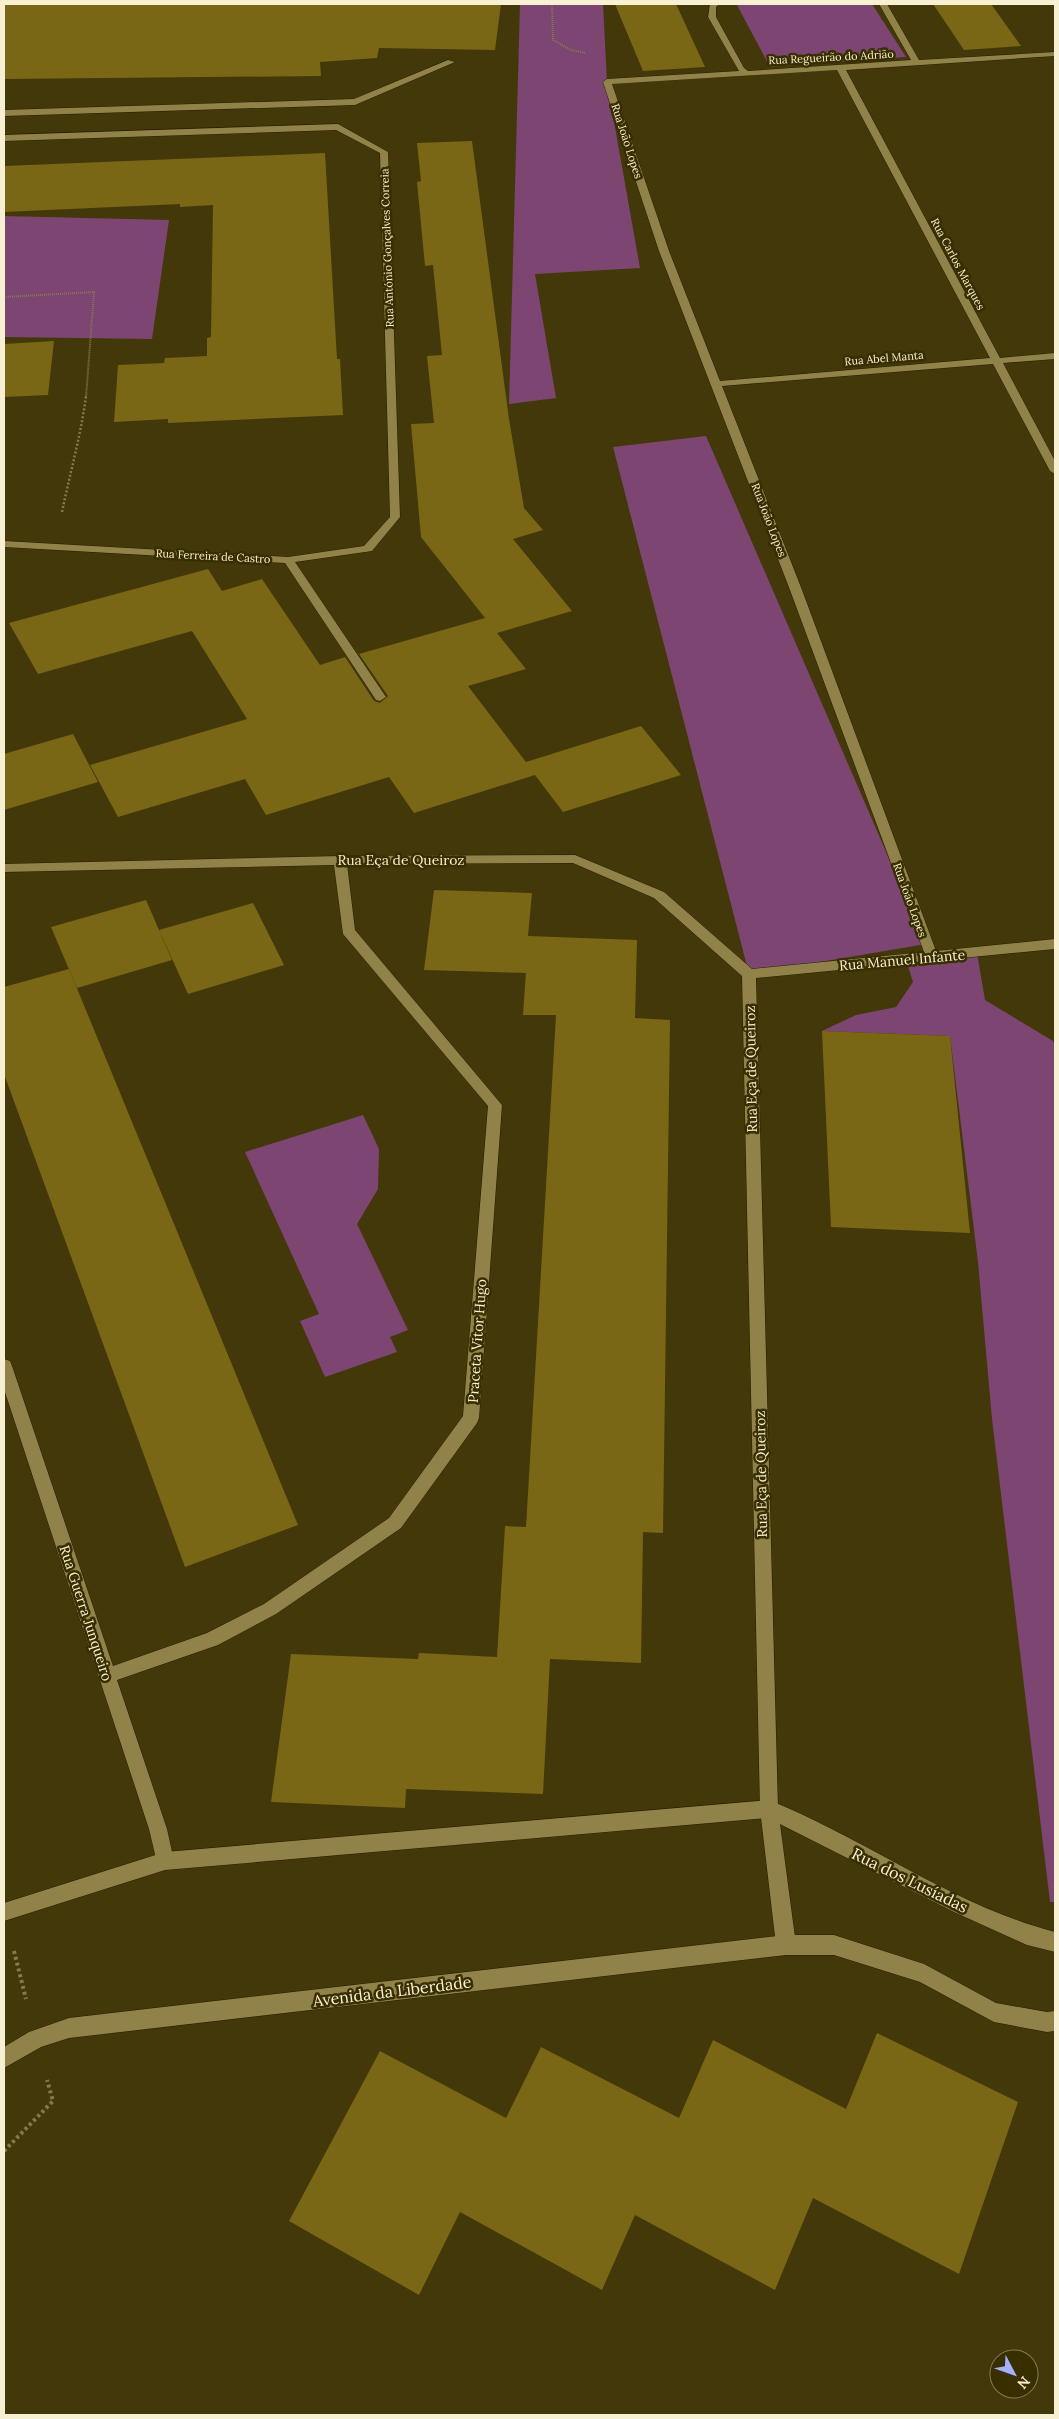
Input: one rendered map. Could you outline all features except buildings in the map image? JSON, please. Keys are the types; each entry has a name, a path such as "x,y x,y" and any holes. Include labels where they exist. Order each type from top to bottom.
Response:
{"street":[{"path":"715,4 712,6 712,16 741,69 746,73"},
{"path":"883,4 917,63"},
{"name":"Rua Regueirão do Adrião","path":"607,82 1055,54"},
{"path":"4,113 355,102 451,62"},
{"name":"Rua Carlos Marques","path":"840,68 1055,471"},
{"name":"Rua João Lopes","path":"607,82 664,252 796,590 926,944 933,957"},
{"name":"Rua António Gonçalves Correia","path":"4,138 338,127 384,152 395,517 368,549 288,560"},
{"name":"Rua Abel Manta","path":"716,384 1055,356"},
{"name":"Rua Ferreira de Castro","path":"4,544 288,560 380,697"},
{"name":"Rua Eça de Queiroz","path":"4,868 340,860 575,859 659,894 749,974 769,1809 786,1945"},
{"name":"Praceta Vitor Hugo","path":"106,1676 212,1639 262,1614 395,1523 471,1418 495,1105 348,931 340,860"},
{"name":"Rua Manuel Infante","path":"749,974 1055,944"},
{"name":"Rua Guerra Junqueiro","path":"4,1366 158,1829 165,1861"},
{"path":"4,1912 165,1861 769,1809"},
{"name":"Rua dos Lusíadas","path":"769,1809 1027,1936 1055,1942"},
{"name":"Avenida da Liberdade","path":"4,2058 36,2039 69,2028 786,1945 834,1945 915,1971 994,2012 1046,2022 1055,2021"}],"path":[{"path":"552,4 553,40 571,50 587,53"},
{"path":"4,297 94,292 89,375 82,430 74,454 56,547"},
{"path":"4,2150 53,2101"}],"shaded area":[{"path":"520,4 603,4 607,82 640,268 535,274 556,398 509,404"},
{"path":"872,4 906,57 770,67 737,5"},
{"path":"4,216 169,220 152,339 4,337"},
{"path":"706,436 926,944 749,974 613,447"},
{"path":"977,953 985,1000 1053,1041 1055,1046 1055,1902 1050,1902 992,1419 978,1262 950,1036 822,1031 856,1015 896,1007 913,982 906,960"},
{"path":"363,1115 379,1149 378,1189 357,1224 408,1330 390,1337 397,1352 325,1377 300,1321 319,1314 245,1152"}]}
